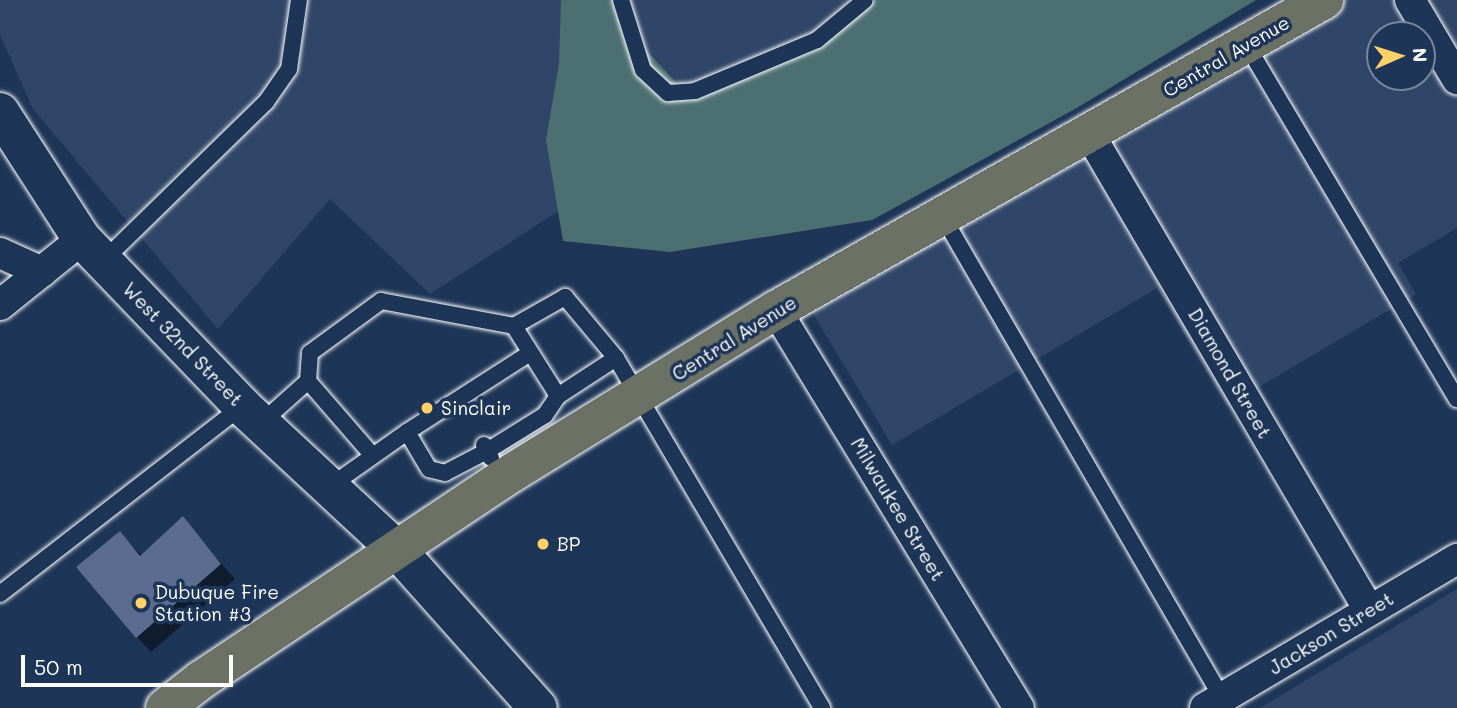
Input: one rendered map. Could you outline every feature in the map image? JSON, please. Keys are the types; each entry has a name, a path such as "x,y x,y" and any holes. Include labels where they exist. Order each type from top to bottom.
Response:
{"main road":[{"name":"Central Avenue","path":"165,708 201,680 398,551 491,458 554,430 638,398 776,310 1090,135 1324,0"}],"street":[{"path":"1410,0 1457,79"},
{"name":"West 32nd Street","path":"0,112 92,250 252,415 398,551 538,708"},
{"name":"Diamond Street","path":"1090,135 1369,610"},
{"path":"0,305 42,272 92,250"},
{"path":"0,253 42,272"},
{"name":"Milwaukee Street","path":"776,310 1019,708"},
{"name":"Jackson Street","path":"1214,703 1457,559"}],"lane":[{"path":"92,250 266,102 289,69 299,0"},
{"path":"621,0 643,70 668,93 695,91 817,40 865,0"},
{"path":"1246,44 1457,399"},
{"path":"943,217 1214,703"},
{"path":"372,454 308,381 310,353 381,301 514,326 565,298 615,358 822,708"},
{"path":"407,432 429,469 445,473 491,458 526,423 554,430 558,396 514,326"},
{"path":"329,487 372,454 407,432 500,381 530,353"},
{"path":"558,396 615,358"},
{"path":"0,594 252,415 308,381"}],"shaded area":[{"path":"0,0 1016,0 982,22 554,214 430,294 330,199 218,329 33,109 0,35"},
{"path":"1292,0 1457,0 1457,228 1398,263 1416,294 1227,406 1157,288 892,445 800,292"},
{"path":"1457,589 1457,708 1260,708"}],"green space":[{"path":"561,0 629,0 641,45 686,93 793,56 876,0 1256,0 1075,109 872,220 670,252 563,241 546,140 559,64"}],"building":[{"name":"Dubuque Fire Station #3","path":"183,516 221,564 136,638 76,567 120,531 140,556"}],"place":[{"name":"Sinclair","path":"427,408"},
{"name":"BP","path":"543,544"},
{"name":"Dubuque Fire Station #3","path":"141,603"}]}
